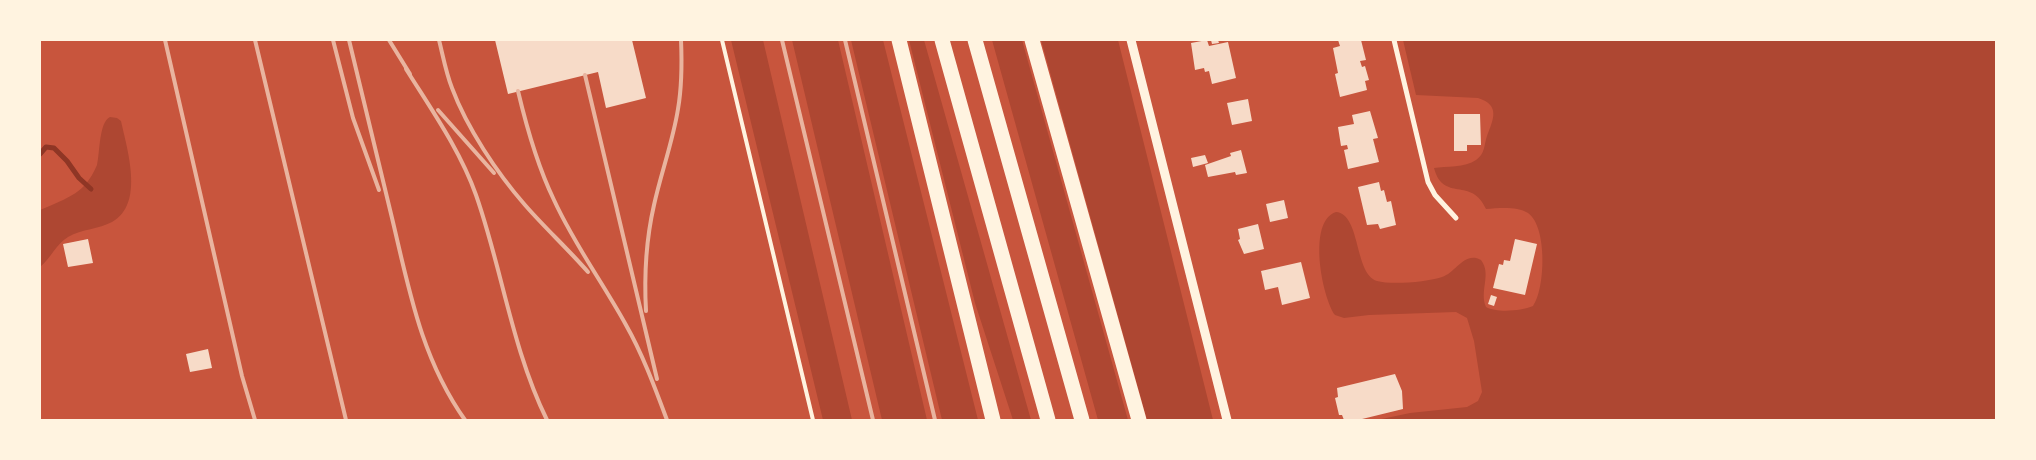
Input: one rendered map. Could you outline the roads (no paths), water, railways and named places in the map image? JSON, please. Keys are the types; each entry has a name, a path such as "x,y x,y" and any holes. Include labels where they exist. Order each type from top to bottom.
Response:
{"highway":[{"path":"899,40 993,420"},
{"path":"942,40 1048,420"},
{"path":"975,40 1082,420"},
{"path":"1032,40 1139,420"}],"street":[{"path":"1131,40 1227,420"},
{"path":"1394,40 1428,182 1435,195 1456,218"}],"lane":[{"path":"722,40 813,420"}],"waterway":[{"path":"40,154 46,147 54,148 67,161 79,178 91,189"}],"railway":[{"path":"165,40 242,376 255,420"},
{"path":"255,40 346,420"},
{"path":"333,40 353,118 379,190"},
{"path":"349,40 418,322 437,372 465,420"},
{"path":"389,40 410,74"},
{"path":"439,40 446,70 458,103 484,150 525,205 588,272"},
{"path":"646,311 647,244 651,218 678,109 681,40"},
{"path":"782,40 873,420"},
{"path":"845,40 935,420"},
{"path":"406,69 462,162 476,195 516,337 535,393 547,420"},
{"path":"585,75 657,379"},
{"path":"518,91 542,174 570,232 632,336 667,420"},
{"path":"438,110 494,173"}]}
